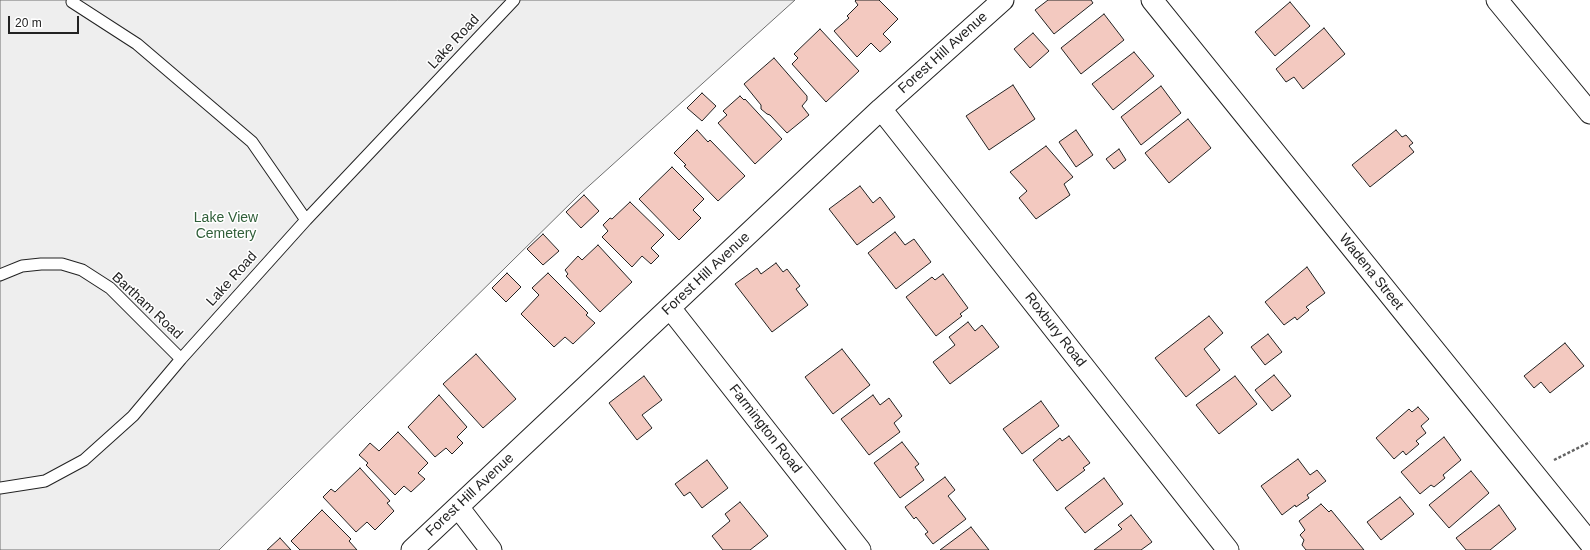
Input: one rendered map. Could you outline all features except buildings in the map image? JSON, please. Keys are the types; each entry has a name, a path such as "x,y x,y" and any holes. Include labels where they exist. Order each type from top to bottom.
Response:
{"street":[{"name":"Forest Hill Avenue","path":"412,550 881,109 1003,0"},
{"name":"Wadena Street","path":"1152,0 1590,543"},
{"path":"1497,0 1590,112"},
{"name":"Roxbury Road","path":"881,109 1228,550"},
{"name":"Farmington Road","path":"670,308 860,550"},
{"path":"458,507 491,550"}],"lane":[{"name":"Lake Road","path":"0,488 44,480 84,460 133,416 181,359 306,220 514,0"},
{"path":"72,2 137,44 252,142 306,220"},
{"name":"Bartham Road","path":"0,275 22,266 41,264 62,264 82,270 110,288 181,359"}],"path":[{"path":"1554,460 1590,442"}],"green space":[{"name":"Lake View Cemetery","path":"0,0 795,0 580,194 219,550 0,550"}]}
